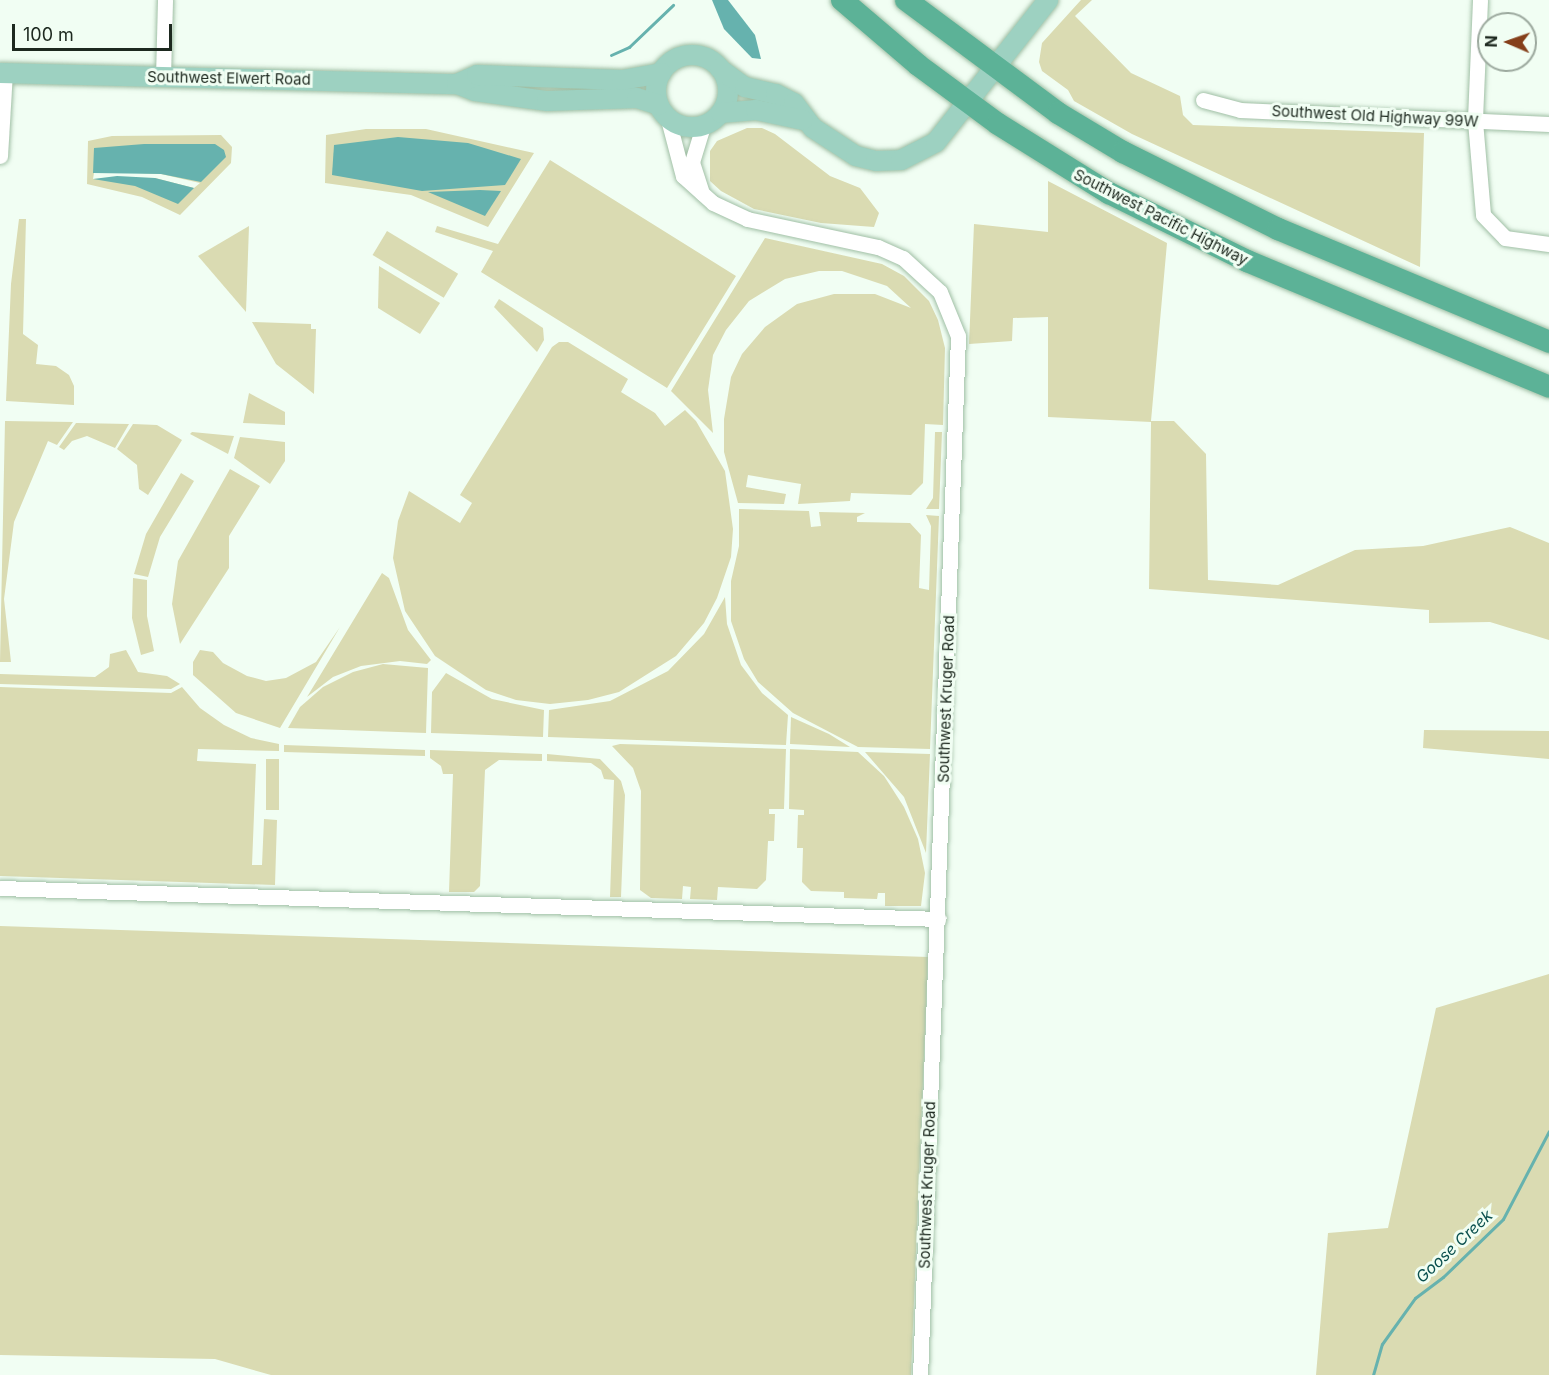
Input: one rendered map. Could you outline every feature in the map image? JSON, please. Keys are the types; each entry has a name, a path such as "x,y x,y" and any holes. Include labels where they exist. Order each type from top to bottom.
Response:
{"highway":[{"name":"Southwest Pacific Highway","path":"842,0 968,102 1055,161 1193,237 1549,387"},
{"path":"906,0 993,68 1082,128 1184,183 1278,229 1549,342"}],"main road":[{"path":"803,120 794,103 776,94 745,87 704,57 692,55 679,57 661,73 657,83 663,112 679,125 703,126 721,113 756,110 803,120 856,156 876,161 901,160 936,142 1048,0"},
{"path":"720,69 728,90 721,113"},
{"name":"Southwest Elwert Road","path":"3,73 457,84 476,91 547,101 637,98 663,112"},
{"name":"Southwest Elwert Road","path":"457,84 477,75 622,80 661,73"}],"street":[{"path":"163,77 165,0"},
{"path":"1480,0 1475,121 1483,215 1504,238 1549,244"},
{"path":"0,156 3,73"},
{"name":"Southwest Old Highway 99W","path":"1203,100 1240,110 1549,124"},
{"name":"Southwest Kruger Road","path":"663,112 683,176 702,193 739,217 895,254 932,281 953,319 959,355 920,1375"},
{"path":"702,193 692,162 703,126"},
{"path":"0,888 938,919"}],"green space":[{"path":"1081,0 1092,0 1075,16 1131,73 1180,96 1183,115 1193,125 1424,133 1420,267 1132,134 1074,101 1068,90 1042,71 1039,62 1042,43"},
{"path":"747,128 762,128 775,134 830,176 860,188 879,213 874,227 821,223 754,209 721,191 710,181 710,151 717,141"},
{"path":"366,129 426,129 534,153 488,227 411,195 325,183 326,135"},
{"path":"221,135 232,147 231,163 180,215 142,197 87,184 88,141 112,136","holes":["94,173 161,174 200,183 194,188 155,178 93,179"]},
{"path":"550,160 736,276 667,388 481,272 493,251 435,232 437,226 498,244"},
{"path":"1048,181 1167,243 1151,421 1174,421 1206,454 1208,580 1278,585 1355,550 1423,546 1510,527 1549,543 1549,640 1490,622 1429,623 1429,610 1149,589 1151,422 1048,417 1048,317 1013,318 1012,341 969,344 974,224 1048,232"},
{"path":"19,219 26,219 23,334 38,345 36,364 56,366 69,375 74,386 74,405 6,401 11,284"},
{"path":"249,226 246,312 198,256"},
{"path":"387,231 458,274 444,298 373,255"},
{"path":"765,238 882,264 904,276 929,301 938,320 945,348 943,425 925,424 923,483 911,495 851,493 850,501 798,504 801,484 748,475 746,487 786,494 784,504 738,503 724,452 724,419 731,377 742,354 765,327 797,304 834,294 875,294 911,308 887,286 842,271 819,271 785,279 749,301 726,330 713,355 708,390 713,433 671,391"},
{"path":"379,266 440,303 420,334 378,308"},
{"path":"499,299 543,328 544,340 537,352 494,307"},
{"path":"252,322 311,324 311,329 316,329 314,394 276,364"},
{"path":"559,342 568,342 628,379 621,392 655,413 665,426 685,410 696,421 725,471 733,529 731,557 717,598 704,623 676,656 619,692 588,700 550,704 516,700 486,690 435,656 405,611 393,558 398,521 409,491 460,523 472,503 460,495 552,347"},
{"path":"249,393 285,412 285,425 243,423"},
{"path":"5,421 73,422 57,445 48,441 14,522 4,599 11,662 0,662"},
{"path":"76,423 129,424 115,448 87,436 72,441 64,450 59,447"},
{"path":"133,424 157,425 182,440 148,495 139,489 137,465 117,449"},
{"path":"192,432 234,436 228,454 190,434"},
{"path":"935,432 942,432 939,509 926,509 933,498"},
{"path":"240,437 285,442 285,461 270,484 234,458"},
{"path":"230,469 260,486 229,536 229,568 180,644 172,604 178,561"},
{"path":"181,473 194,481 160,537 148,577 134,574 146,534"},
{"path":"739,509 809,511 811,527 821,526 819,512 865,513 857,517 857,522 910,523 921,535 919,588 929,590 931,526 926,515 939,516 930,749 858,747 793,713 758,682 744,659 731,621 731,581 739,546"},
{"path":"382,573 389,578 408,630 431,660 427,664 400,661 361,666 333,677 307,697"},
{"path":"133,578 147,580 147,616 154,651 141,655 132,618"},
{"path":"725,597 727,624 741,665 762,693 788,715 786,745 548,737 549,710 610,701 668,671 704,634"},
{"path":"340,627 280,728 236,713 193,675 193,662 200,650 213,652 223,663 247,676 266,681 286,678 316,662"},
{"path":"126,650 138,672 167,676 180,684 171,689 0,684 0,674 95,677 109,667 110,654"},
{"path":"383,664 428,668 426,733 288,728 300,707 323,687 353,672"},
{"path":"446,673 492,699 544,710 543,737 431,733 432,692"},
{"path":"0,687 171,693 182,687 200,708 224,725 251,738 279,744 279,751 198,749 197,761 256,764 252,865 262,865 264,819 277,820 275,885 0,876"},
{"path":"791,717 829,734 850,747 790,744"},
{"path":"1424,730 1549,731 1549,759 1423,748"},
{"path":"620,744 786,749 784,809 769,809 769,814 775,814 774,841 768,841 766,880 757,889 718,887 717,900 690,899 691,887 683,886 682,899 651,898 640,890 641,791 633,768 612,746"},
{"path":"284,745 425,750 425,756 284,752"},
{"path":"790,749 858,752 884,776 904,807 918,839 925,873 921,906 885,906 885,893 878,893 877,899 844,898 844,892 811,891 802,882 803,848 797,848 798,815 804,815 804,810 789,809"},
{"path":"430,750 542,754 542,761 499,760 485,770 480,886 474,892 449,892 453,774 443,774 441,766 430,758"},
{"path":"865,752 930,754 926,853 904,797"},
{"path":"547,754 600,759 621,781 625,795 621,897 610,897 614,780 604,779 601,770 591,763 547,761"},
{"path":"266,759 279,759 279,810 266,810"},
{"path":"0,926 928,957 911,1375 271,1375 215,1359 0,1355"},
{"path":"1549,974 1549,1375 1316,1375 1328,1233 1388,1228 1436,1008"}],"water":[{"path":"712,0 728,0 755,35 761,59 752,58 724,29"},
{"path":"398,137 468,143 521,159 505,185 422,191 332,175 334,145"},
{"path":"144,144 215,144 224,150 226,157 201,182 161,174 93,173 94,148"},
{"path":"117,176 155,178 194,188 178,204 135,186 93,179"},
{"path":"501,191 485,216 428,192"}],"waterway":[{"path":"611,55 629,47 673,5"},
{"name":"Goose Creek","path":"1373,1375 1382,1344 1415,1298 1443,1277 1503,1219 1549,1131"}]}
